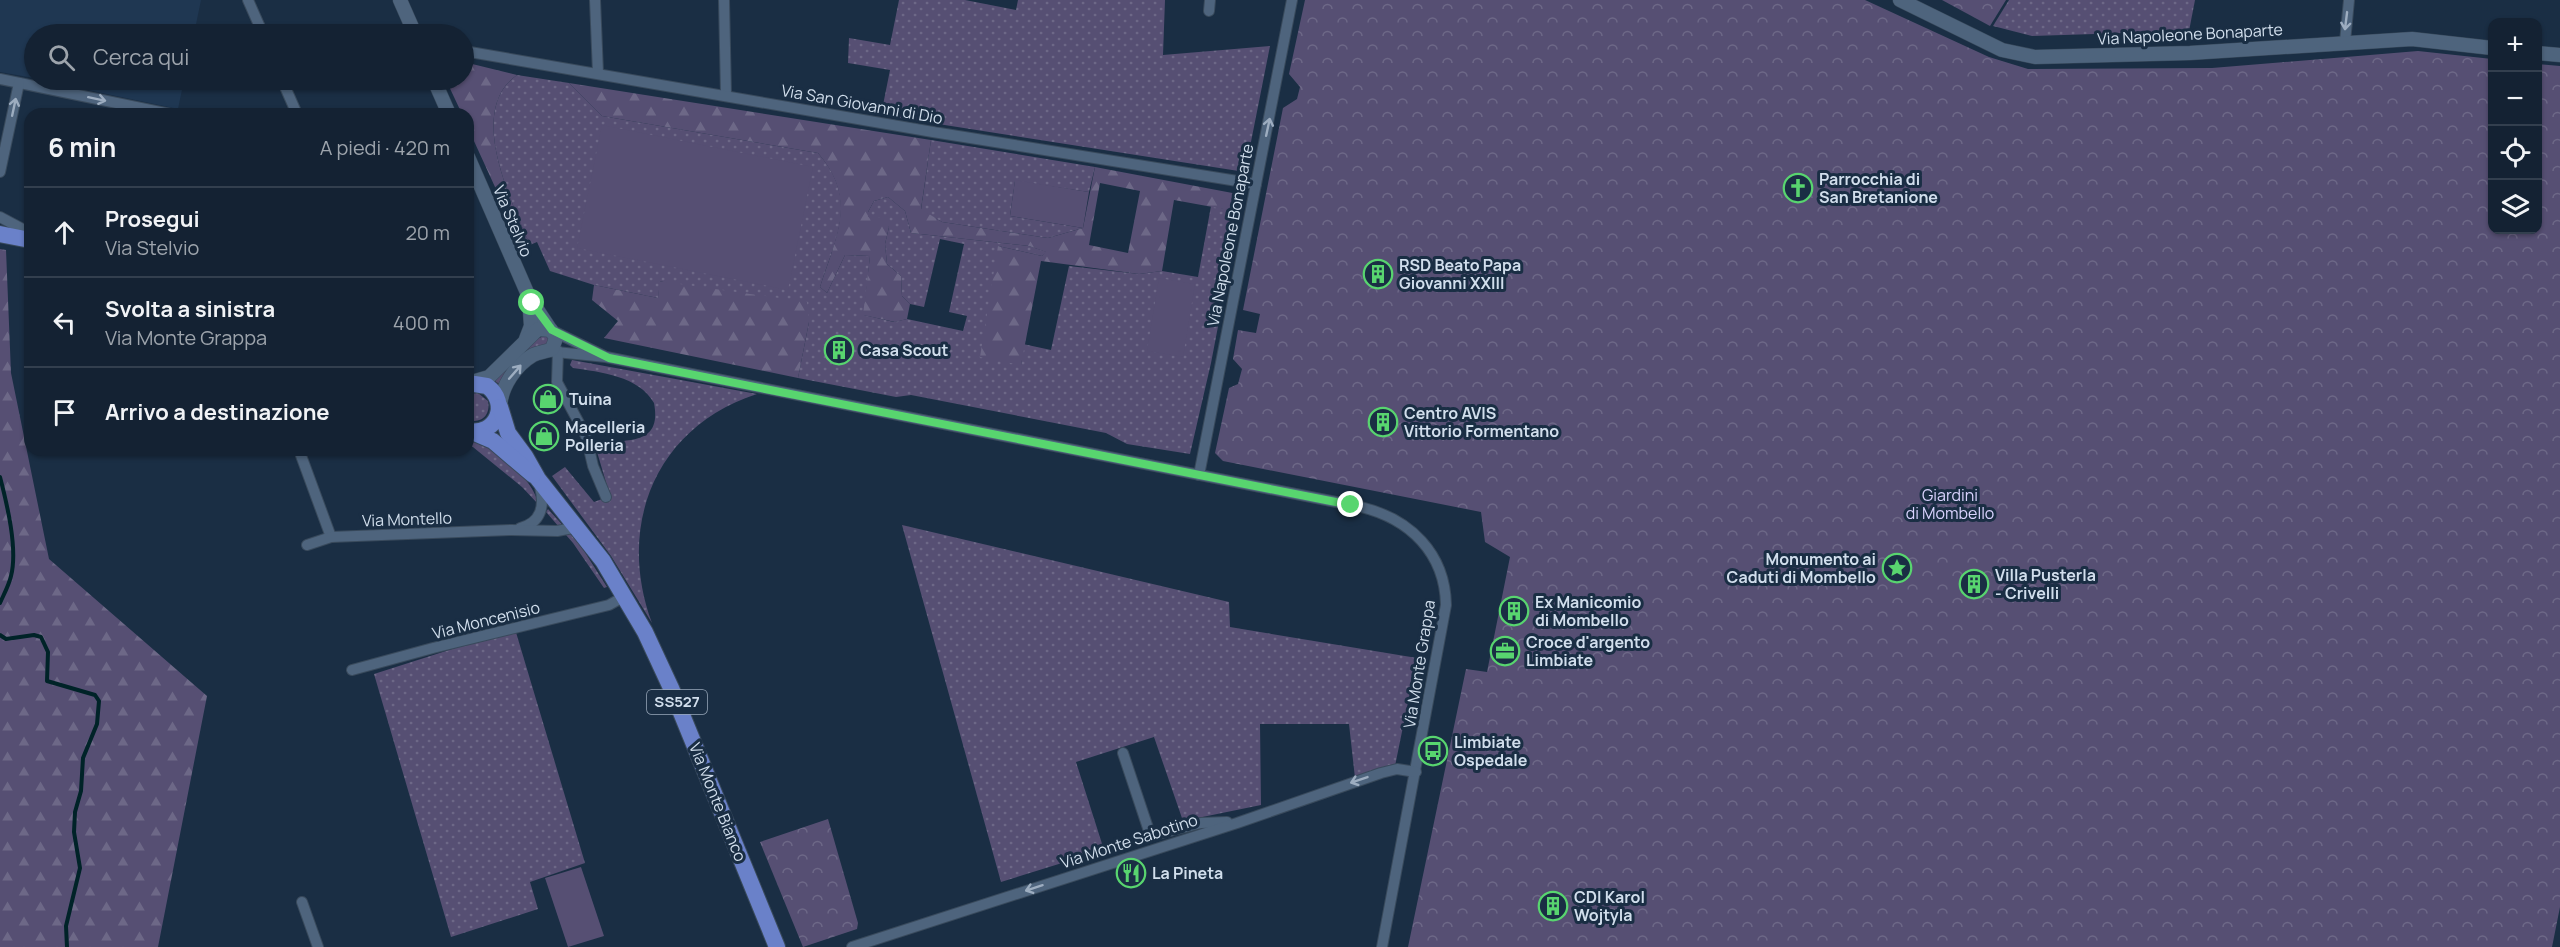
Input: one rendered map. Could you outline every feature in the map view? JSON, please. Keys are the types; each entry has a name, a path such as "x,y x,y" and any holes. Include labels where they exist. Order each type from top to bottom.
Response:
{"main road":[{"path":"0,234 24,239"},
{"path":"474,384 491,389 500,406 498,417 492,425 483,431 474,432"},
{"name":"Via Monte Bianco","path":"500,406 506,431 525,456 538,479"},
{"name":"Via Monte Bianco","path":"474,434 493,441 538,479 578,527 625,596 667,679 777,947"}],"street":[{"path":"248,0 259,24"},
{"path":"400,0 411,24"},
{"path":"596,0 598,73"},
{"path":"724,0 726,95"},
{"name":"Via Napoleone Bonaparte","path":"1198,475 1292,0"},
{"name":"Via Napoleone Bonaparte","path":"1900,0 2002,50 2035,57 2190,53 2412,39 2488,47"},
{"path":"2345,42 2349,0"},
{"name":"Via San Giovanni di Dio","path":"474,53 933,132 1256,184"},
{"path":"2542,53 2560,55"},
{"path":"0,79 24,83"},
{"path":"0,172 19,82"},
{"path":"57,90 142,108"},
{"path":"286,90 294,108"},
{"path":"438,90 446,108"},
{"name":"Via Stelvio","path":"474,171 529,297 552,330"},
{"path":"0,217 24,230"},
{"name":"Via Stelvio","path":"521,345 531,327 529,297"},
{"path":"474,382 489,377 538,329 552,330 556,338 552,351 557,382 586,436 593,466 606,497"},
{"name":"Via Monte Grappa","path":"552,330 609,358"},
{"path":"500,406 504,388 513,374 531,356 552,351"},
{"name":"Via Monte Grappa","path":"552,351 609,358 1372,510 1402,522 1425,544 1441,573 1446,605 1382,947"},
{"path":"300,456 331,537"},
{"name":"Via Montello","path":"511,530 526,526 540,513 544,502 538,479"},
{"name":"Via Montello","path":"306,545 331,537 511,530 557,531 578,527"},
{"name":"Via Moncenisio","path":"352,670 609,605 625,596"},
{"path":"1123,753 1150,834 1201,823 1237,823"},
{"name":"Via Monte Sabotino","path":"852,947 1237,823 1381,773 1397,769 1416,772"},
{"path":"302,902 318,947"}],"shaded area":[{"path":"0,0 201,0 196,24 24,24 24,76 0,72"},
{"path":"88,90 182,90 178,108"}],"green space":[{"path":"899,0 965,0 1016,10 1018,0 1165,0 1163,55 1270,46 1245,172 881,115 890,70 848,63 849,38 890,45"},
{"name":"Giardini di Mombello","path":"1305,0 1865,0 1989,57 2028,69 2212,68 2418,51 2488,59 2488,234 2542,234 2542,64 2560,66 2560,907 2552,947 1408,947 1466,669 1487,672 1510,557 1485,542 1481,512 1223,461 1215,453 1229,388 1238,384 1242,369 1233,359 1238,330 1256,333 1260,314 1243,310 1283,108 1297,99 1300,87 1289,74"},
{"path":"1942,0 2006,0 1990,26"},
{"path":"2009,0 2195,0 2189,31 2032,36 1993,26"},
{"path":"474,64 517,75 502,91 495,110 494,133 497,157 504,181 530,245 523,248 474,141 474,108 459,108 451,90 474,90"},
{"path":"517,75 569,83 602,116 818,153 831,170 841,203 837,235 820,287 827,293 845,255 870,256 864,315 894,322 907,319 963,331 967,316 949,312 964,244 940,239 924,307 910,304 902,296 901,276 887,264 885,244 889,227 868,217 874,201 888,197 905,211 911,233 1029,246 1047,252 1042,256 998,246 1021,365 1023,344 1051,350 1069,266 1139,274 1162,271 1198,277 1211,206 1240,212 1211,363 1190,454 1127,444 1106,433 911,395 896,397 798,378 809,322 660,281 658,298 594,285 550,271 537,242 530,245 504,181 497,157 494,133 495,110 502,91"},
{"path":"569,83 931,140 921,209 942,222 1048,238 1083,228 1095,167 1243,195 1240,212 1174,200 1162,271 1139,274 1041,261 1021,365 980,357 998,246 1042,256 1046,252 1029,246 911,233 905,211 888,197 874,201 868,217 883,218 889,227 885,244 887,264 901,276 902,296 910,304 907,319 895,322 863,315 870,256 845,255 827,293 820,287 837,235 840,202 837,186 830,170 818,153 602,116","holes":["1100,183 1140,191 1128,253 1089,245"]},
{"path":"602,125 813,167 788,290 577,248"},
{"path":"931,140 1095,167 1089,192 1015,181 1010,216 1083,228 1048,238 942,222 921,210"},
{"path":"1015,180 1089,192 1083,228 1010,216"},
{"path":"0,249 6,250 11,373 24,437 24,456 28,456 49,559 207,696 158,947 0,947"},
{"path":"1159,278 1195,284 1183,357 1147,351"},
{"path":"659,281 807,302 809,322 798,378 604,338 618,321 592,300 594,285 658,298"},
{"path":"548,334 552,342 499,384 495,381 537,339"},
{"path":"572,360 757,394 722,409 692,430 669,455 653,485 643,517 639,551 642,587 652,623 611,556 552,476 565,467 594,502 610,496 595,445 627,441 646,435 652,428 655,418 654,403 647,394 629,381 607,374 573,368 570,365"},
{"path":"474,393 478,393 488,401 489,406 484,417 477,421 474,421"},
{"path":"474,441 488,447 521,474 535,494 538,504 522,487 474,448"},
{"path":"548,509 579,543 607,587 604,588 573,543 546,512"},
{"path":"902,525 1229,602 1230,627 1417,658 1395,766 1355,778 1349,724 1260,724 1261,805 1183,821 1154,737 1076,762 1104,850 1001,882"},
{"path":"515,629 585,863 530,882 538,909 451,937 374,674"},
{"path":"828,819 858,923 857,929 803,947 760,842"},
{"path":"581,867 604,936 568,947 545,878"}],"waterway":[{"path":"0,477 11,526 13,553 10,579 0,603"},
{"path":"0,635 6,639 34,635 41,637 48,652 47,681 95,695 99,701 97,724 83,758 81,791 75,812 74,832 80,868 66,926 67,947"}],"place":[{"name":"Parrocchia di San Bretanione","path":"1798,188"},
{"name":"RSD Beato Papa Giovanni XXIII","path":"1378,274"},
{"name":"Casa Scout","path":"839,350"},
{"name":"Tuina","path":"548,399"},
{"name":"Centro AVIS Vittorio Formentano","path":"1383,422"},
{"name":"Macelleria Polleria","path":"544,436"},
{"name":"Monumento ai Caduti di Mombello","path":"1897,568"},
{"name":"Villa Pusterla - Crivelli","path":"1974,584"},
{"name":"Ex Manicomio di Mombello","path":"1514,611"},
{"name":"Croce d'argento Limbiate","path":"1505,651"},
{"name":"Limbiate Ospedale","path":"1433,751"},
{"name":"La Pineta","path":"1131,873"},
{"name":"CDI Karol Wojtyla","path":"1553,906"}],"route":[{"path":"532,303 552,330 609,358 1351,505"}]}
